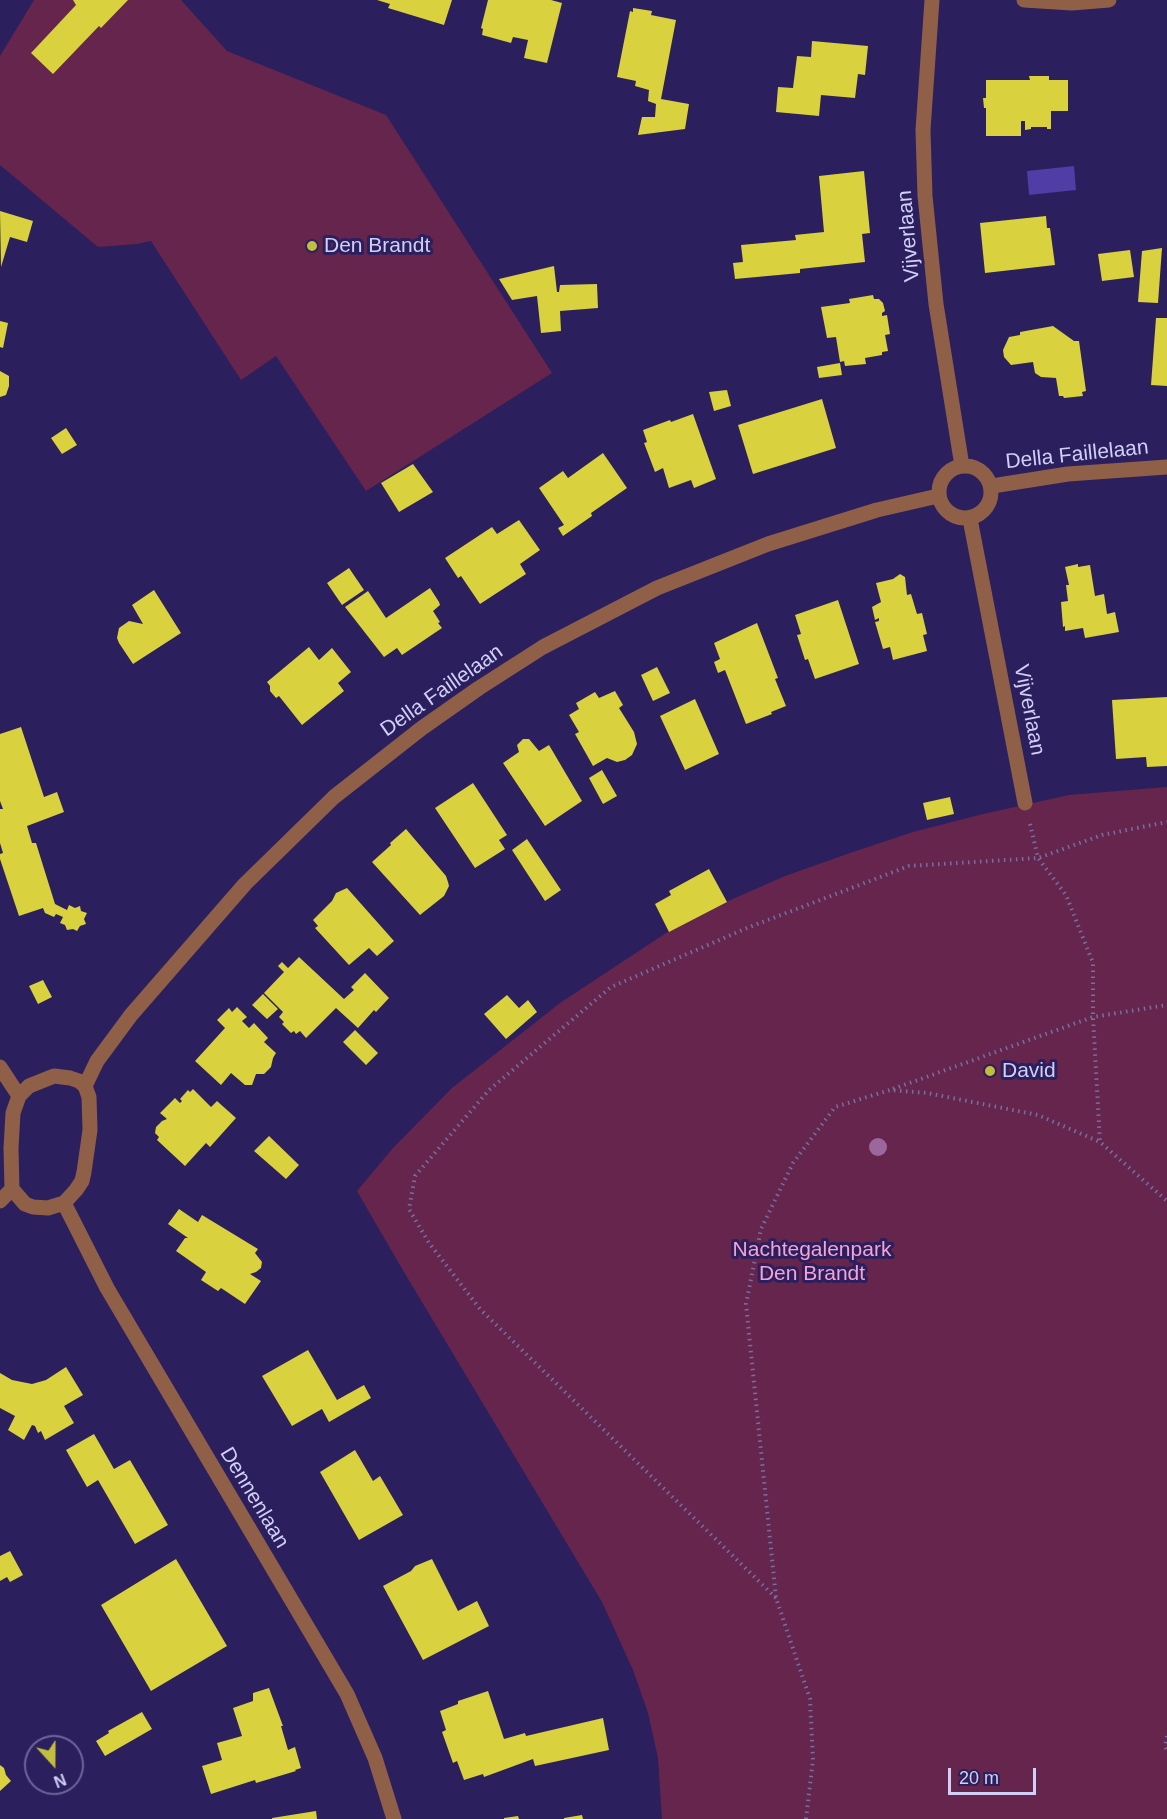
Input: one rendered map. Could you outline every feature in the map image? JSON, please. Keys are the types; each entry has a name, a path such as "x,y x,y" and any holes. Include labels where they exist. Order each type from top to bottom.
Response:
{"street":[{"name":"Vijverlaan","path":"932,0 923,130 925,196 936,304 962,466"},
{"path":"1024,0 1072,3 1109,0"},
{"path":"962,466 975,467 986,475 992,486 991,501 983,513 970,519 956,518 944,509 939,496 939,485 944,476 952,469 962,466"},
{"name":"Della Faillelaan","path":"992,486 1068,474 1167,467"},
{"name":"Della Faillelaan","path":"86,1086 97,1061 130,1015 245,884 334,797 422,728 479,688 543,647 657,588 768,544 877,510 939,496"},
{"name":"Vijverlaan","path":"970,519 1025,803"},
{"path":"0,1067 19,1096"},
{"path":"54,1076 70,1078 86,1086 89,1098 90,1130 82,1181 64,1203 48,1208 25,1204 12,1189 13,1113 19,1096 29,1086 54,1076"},
{"path":"0,1201 12,1189"},
{"name":"Dennenlaan","path":"64,1203 107,1288 347,1695 375,1758 394,1819"}],"path":[{"path":"1025,803 1038,858 1066,895 1093,963 1093,1017 1100,1142"},
{"path":"776,1598 480,1309 429,1243 409,1209 415,1176 489,1090 611,987 747,928 909,866 1038,858 1102,835 1167,822"},
{"path":"806,1819 813,1760 810,1699 776,1598 746,1304 761,1229 793,1163 835,1107 890,1090 1093,1017 1167,1005"},
{"path":"890,1090 927,1093 1038,1115 1100,1142 1167,1201"},
{"path":"1167,1736 1165,1747 1167,1750"}],"green space":[{"name":"Den Brandt","path":"34,0 181,0 227,51 386,115 552,373 366,491 276,356 241,380 151,241 98,247 0,165 0,56"},
{"name":"Nachtegalenpark Den Brandt","path":"1167,787 1167,1819 662,1819 658,1758 648,1713 633,1670 602,1602 357,1191 393,1148 452,1088 560,1003 666,933 726,902 785,876 913,832 1069,795"}],"shaded area":[{"path":"1074,166 1076,190 1029,195 1027,171"}],"building":[{"path":"73,0 128,0 101,28 99,26 53,74 31,53 76,5"},
{"path":"377,0 452,0 444,25 388,8 390,4"},
{"path":"488,0 551,0 562,3 547,63 524,58 528,40 513,37 511,43 482,35 483,29 481,28"},
{"path":"633,8 652,11 651,15 676,20 661,99 689,104 685,129 638,135 642,117 655,117 656,104 648,101 649,90 635,86 636,81 617,77 630,11 633,12"},
{"path":"812,41 868,46 865,75 858,74 855,98 821,95 819,116 776,112 778,87 793,88 797,56 811,57"},
{"path":"1029,76 1049,76 1049,80 1068,80 1068,111 1051,111 1051,129 1031,127 1025,130 1025,121 1021,121 1021,136 986,136 986,108 984,108 983,98 986,98 986,80 1030,80"},
{"path":"864,171 870,233 862,234 865,262 800,269 800,273 735,279 733,263 743,262 741,245 796,240 795,235 824,232 819,176"},
{"path":"0,211 33,221 27,242 10,237 1,267"},
{"path":"1046,216 1055,265 985,273 980,223"},
{"path":"1162,248 1158,303 1138,302 1142,251"},
{"path":"1130,250 1134,277 1102,281 1098,254"},
{"path":"554,266 557,292 559,292 560,285 597,284 598,308 560,311 561,331 541,333 537,296 512,300 499,279"},
{"path":"873,295 874,299 879,299 883,303 885,311 882,316 887,315 890,334 885,335 888,351 882,352 882,355 865,358 866,364 845,366 844,361 840,362 836,337 827,338 821,307 850,303 849,299"},
{"path":"1156,318 1167,318 1167,386 1151,385"},
{"path":"0,321 8,323 3,348 0,347"},
{"path":"1053,326 1074,341 1079,341 1086,391 1082,392 1083,396 1064,398 1059,396 1056,378 1041,377 1035,373 1033,362 1011,365 1004,357 1003,350 1009,337 1020,335 1020,332"},
{"path":"840,363 842,375 819,378 817,367"},
{"path":"0,371 9,376 9,386 6,395 0,397"},
{"path":"727,390 731,406 714,411 709,392"},
{"path":"822,399 836,448 753,474 738,425"},
{"path":"693,414 716,479 694,488 691,480 669,488 663,468 655,472 644,443 647,442 643,430"},
{"path":"66,428 77,445 62,454 51,438"},
{"path":"603,453 627,488 563,536 558,528 564,525 539,488 563,471 568,478"},
{"path":"413,464 433,492 399,512 381,483"},
{"path":"519,520 540,550 520,564 526,574 480,604 461,576 458,578 445,558 492,527 497,534"},
{"path":"1078,564 1078,567 1090,565 1095,596 1104,594 1107,614 1115,612 1119,632 1085,638 1083,628 1065,631 1061,602 1068,601 1066,585 1069,585 1065,567"},
{"path":"349,568 364,590 342,605 327,583"},
{"path":"900,574 905,577 907,595 911,594 917,614 922,613 927,634 923,635 927,651 893,660 890,647 883,649 875,622 879,621 879,618 875,620 872,607 881,602 876,583 893,579"},
{"path":"430,588 440,605 433,611 442,628 402,655 397,648 384,657 345,607 368,591 386,618"},
{"path":"154,590 181,633 133,664 117,638 119,628 129,621 143,624 132,605"},
{"path":"838,600 859,664 815,679 808,659 805,660 797,635 801,634 795,615"},
{"path":"757,623 786,706 746,724 725,670 718,673 714,662 720,659 714,643"},
{"path":"309,647 319,660 332,648 351,672 338,683 344,691 302,725 279,696 276,698 270,691 267,682"},
{"path":"657,667 670,693 653,701 641,675"},
{"path":"615,691 623,705 619,708 634,732 637,744 632,755 625,760 617,762 607,758 593,766 575,734 579,732 569,715 579,709 576,703 595,692 599,698"},
{"path":"1167,697 1167,766 1147,767 1146,757 1116,759 1112,700"},
{"path":"695,699 719,754 685,770 660,716"},
{"path":"21,727 44,797 57,792 64,812 27,826 32,843 36,843 55,904 67,910 69,905 75,908 80,906 81,911 87,913 84,919 86,924 80,926 77,931 67,930 65,925 60,923 63,917 56,914 54,917 45,913 43,908 19,916 0,859 0,854 3,853 0,843 0,809 3,809 0,801 0,734"},
{"path":"523,739 529,739 539,751 549,745 582,801 545,826 503,763 519,752 517,745"},
{"path":"602,770 617,796 603,804 589,778"},
{"path":"473,783 507,835 499,840 505,849 475,868 435,808"},
{"path":"950,797 954,814 927,820 923,803"},
{"path":"406,829 446,876 449,886 444,896 420,915 372,862"},
{"path":"527,839 561,890 545,901 512,850"},
{"path":"709,869 727,902 669,932 655,904 671,895 669,891"},
{"path":"347,888 394,941 377,956 369,948 349,965 315,928 318,926 313,920 332,901 336,893"},
{"path":"299,957 344,999 354,990 351,987 365,973 389,998 376,1012 374,1010 358,1028 336,1008 306,1038 300,1031 296,1034 294,1031 291,1033 279,1017 283,1012 264,993 284,972 278,966 282,962 288,968"},
{"path":"43,980 52,997 38,1004 29,986"},
{"path":"263,994 278,1009 267,1019 252,1005"},
{"path":"507,995 519,1008 528,1000 537,1012 506,1039 484,1014"},
{"path":"237,1007 247,1017 242,1021 249,1028 254,1023 268,1038 264,1042 276,1053 271,1067 264,1074 256,1074 252,1085 245,1085 231,1073 221,1085 195,1061 225,1028 217,1020 229,1008 232,1012"},
{"path":"355,1030 378,1053 366,1065 343,1042"},
{"path":"193,1089 211,1107 217,1101 236,1118 210,1147 206,1143 185,1166 157,1140 159,1137 155,1133 156,1127 167,1119 160,1113 175,1098 180,1103 182,1101 180,1099 188,1090 190,1092"},
{"path":"269,1136 299,1165 286,1179 254,1151"},
{"path":"179,1209 198,1222 202,1215 258,1249 255,1253 262,1262 261,1268 250,1274 261,1281 245,1304 221,1288 218,1291 201,1280 206,1272 176,1251 185,1238 188,1238 168,1224"},
{"path":"308,1350 337,1400 364,1385 371,1398 329,1422 322,1409 292,1426 262,1376"},
{"path":"66,1367 83,1395 64,1406 74,1423 45,1440 41,1431 38,1433 32,1425 24,1440 8,1430 15,1416 0,1408 0,1373 12,1380 32,1384 46,1380"},
{"path":"94,1434 114,1469 130,1460 168,1525 135,1544 98,1480 87,1487 66,1450"},
{"path":"355,1450 373,1481 380,1476 403,1515 359,1540 320,1472"},
{"path":"10,1551 23,1575 10,1582 7,1577 0,1581 0,1556"},
{"path":"176,1559 227,1646 151,1691 101,1605"},
{"path":"432,1559 458,1611 477,1601 489,1626 423,1660 383,1586 411,1571 415,1566"},
{"path":"269,1688 283,1726 281,1726 288,1750 295,1747 301,1768 256,1783 255,1780 211,1794 202,1766 222,1760 217,1743 242,1736 233,1708 253,1701 253,1693"},
{"path":"488,1691 504,1739 603,1718 609,1750 535,1766 533,1759 484,1777 483,1774 464,1780 457,1761 453,1763 442,1732 446,1730 440,1711 458,1704 458,1701"},
{"path":"142,1712 152,1729 105,1756 96,1741 109,1733 108,1731"},
{"path":"0,1765 11,1781 0,1791"},
{"path":"316,1811 317,1819 272,1819 272,1818"},
{"path":"582,1815 583,1819 564,1819 564,1818"},
{"path":"518,1816 519,1819 504,1819 504,1818"}],"place":[{"name":"Den Brandt","path":"312,246"},
{"name":"David","path":"990,1071"}]}
